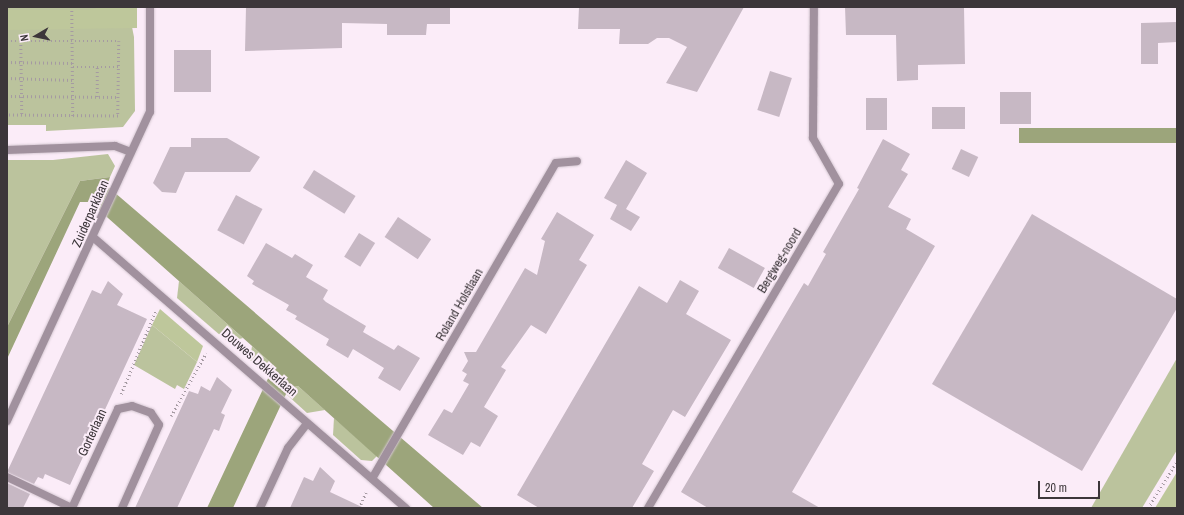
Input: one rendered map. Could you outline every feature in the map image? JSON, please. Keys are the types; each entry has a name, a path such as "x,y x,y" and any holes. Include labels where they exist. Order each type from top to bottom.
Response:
{"street":[{"name":"Zuiderparklaan","path":"7,421 94,238 150,112 150,7"},
{"name":"Bergweg-noord","path":"648,508 839,184 813,138 814,7"},
{"path":"7,150 115,146 131,152"},
{"name":"Roland Holstlaan","path":"374,477 556,162 577,161"},
{"name":"Douwes Dekkerlaan","path":"94,238 288,404 307,424 374,477 406,508"},
{"name":"Gorterlaan","path":"7,478 72,508 118,409 132,406 151,413 159,425"},
{"path":"260,508 288,448 307,424"},
{"path":"122,508 159,425"}],"path":[{"path":"72,7 73,116"},
{"path":"7,41 119,41 118,116 7,115"},
{"path":"22,41 22,115"},
{"path":"7,62 72,63"},
{"path":"97,66 97,97"},
{"path":"73,67 119,67"},
{"path":"7,78 73,80"},
{"path":"7,96 119,97"},
{"path":"118,409 125,379 161,294"},
{"path":"159,425 173,415 213,340"},
{"path":"1148,508 1177,461"}],"shaded area":[{"path":"7,7 128,7 134,37 135,111 123,127 46,131 46,125 7,125"},
{"path":"102,7 137,7 137,28 7,30 7,10 88,10"},
{"path":"1019,128 1177,128 1177,143 1019,143"},
{"path":"108,154 115,166 110,177 80,181 7,327 7,160 53,160"},
{"path":"110,177 107,186 483,508 434,508 298,386 290,388 286,394 233,508 207,508 271,372 270,362 90,202 80,202 7,359 7,327 80,181"},
{"path":"179,281 243,338 228,342 177,298"},
{"path":"160,309 203,346 197,362 152,325"},
{"path":"152,325 197,362 184,389 177,385 175,389 134,365"},
{"path":"252,346 270,362 268,378 250,360"},
{"path":"1177,358 1177,450 1142,508 1091,508"},
{"path":"298,386 325,410 307,413 286,394 290,388"},
{"path":"334,418 377,456 372,461 361,460 333,435"},
{"path":"1177,472 1177,508 1155,508"}],"building":[{"path":"246,7 450,7 450,24 427,24 426,35 387,35 387,24 342,23 342,48 245,51"},
{"path":"579,7 744,7 697,92 666,83 687,47 669,38 657,38 648,44 619,44 620,29 578,29"},
{"path":"845,7 964,7 965,64 918,65 918,80 897,81 896,35 846,35"},
{"path":"1177,22 1177,42 1158,43 1158,64 1141,64 1141,23"},
{"path":"174,50 211,50 211,92 174,92"},
{"path":"770,71 792,78 779,117 757,110"},
{"path":"1000,92 1031,92 1031,124 1000,124"},
{"path":"866,98 887,98 887,130 866,130"},
{"path":"932,107 965,107 965,129 932,129"},
{"path":"191,138 227,138 260,157 250,172 185,172 176,193 162,192 153,183 170,147 191,147"},
{"path":"883,139 910,154 901,170 908,174 888,207 911,219 906,229 935,246 792,492 820,508 708,508 681,492 804,283 808,286 826,254 823,252 859,189 857,188"},
{"path":"961,149 978,157 969,177 952,169"},
{"path":"626,160 647,173 626,209 640,217 631,231 610,219 617,205 604,198"},
{"path":"314,170 356,196 344,214 303,188"},
{"path":"236,195 262,209 244,244 217,230"},
{"path":"557,212 594,235 579,260 587,265 546,334 531,325 501,367 506,370 484,407 498,416 480,447 471,442 463,455 428,435 444,409 452,413 469,384 463,381 467,374 462,371 468,361 464,352 476,352 525,268 537,275 545,241 541,239"},
{"path":"1032,214 1177,299 1177,308 1082,471 932,384"},
{"path":"398,217 431,239 418,259 385,237"},
{"path":"359,233 375,243 360,267 344,257"},
{"path":"266,243 292,258 295,254 313,265 306,277 328,290 323,299 326,302 366,326 363,332 394,350 398,345 420,358 400,391 378,378 384,368 353,349 348,358 326,345 329,339 295,319 297,316 286,310 289,305 252,284 254,281 247,276"},
{"path":"729,248 765,268 754,288 718,268"},
{"path":"680,280 699,291 686,314 731,340 685,417 673,410 642,464 654,471 632,508 539,508 517,495 639,286 667,303"},
{"path":"108,281 123,294 117,305 147,319 70,485 45,474 43,479 38,477 34,484 7,472 92,290 101,294"},
{"path":"217,377 232,390 221,413 225,415 219,431 214,429 177,508 135,508 189,391 198,394 201,386 210,391"},
{"path":"320,467 335,481 330,492 364,508 290,508 304,477 313,481"},
{"path":"7,483 30,494 23,508 7,508"}]}
